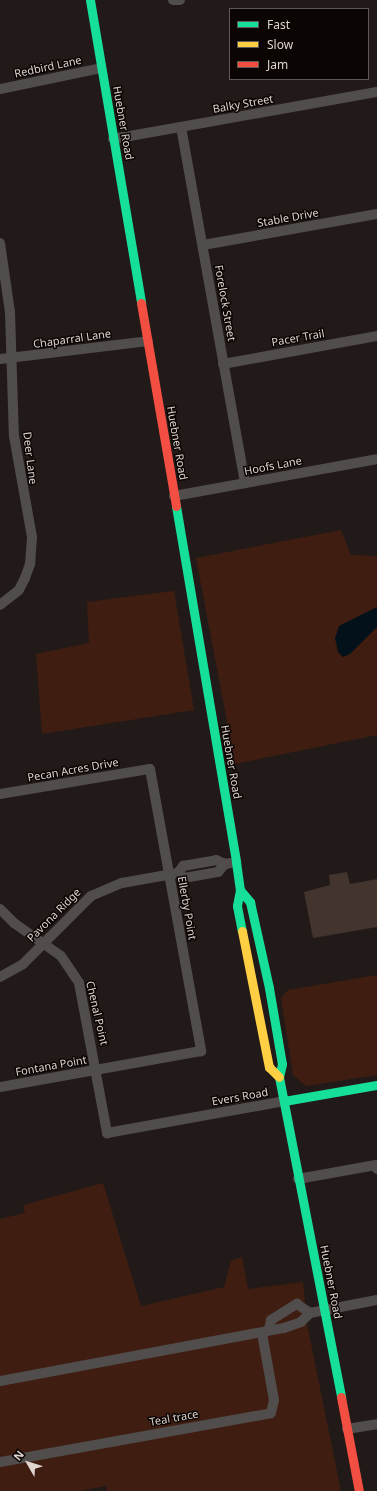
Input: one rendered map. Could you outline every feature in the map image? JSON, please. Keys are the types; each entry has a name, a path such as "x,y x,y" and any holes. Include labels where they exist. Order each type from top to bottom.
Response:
{"main road":[{"name":"Huebner Road","path":"90,0 236,862 240,890 237,906 269,1067 279,1077"},
{"name":"Huebner Road","path":"240,890 250,902 267,981 282,1064 279,1077 359,1491"},
{"name":"Evers Road","path":"284,1102 377,1085"}],"street":[{"path":"173,0 180,0"},
{"name":"Redbird Lane","path":"0,89 101,68"},
{"name":"Balky Street","path":"113,139 377,92"},
{"name":"Forelock Street","path":"181,127 245,483"},
{"name":"Stable Drive","path":"202,246 377,214"},
{"name":"Deer Lane","path":"0,243 8,288 13,358 14,436 32,537 30,564 25,578 19,590 0,605"},
{"name":"Pacer Trail","path":"223,364 377,336"},
{"name":"Chaparral Lane","path":"0,360 148,341"},
{"name":"Hoofs Lane","path":"174,496 377,459"},
{"name":"Pecan Acres Drive","path":"0,794 150,769"},
{"name":"Ellerby Point","path":"150,769 173,874 201,1051"},
{"name":"Pavona Ridge","path":"0,977 22,964 91,896 122,883 173,874 182,866 216,860 225,864 236,862"},
{"name":"Chenal Point","path":"0,909 14,923 44,942 67,962 79,983 97,1070 107,1133"},
{"name":"Fontana Point","path":"0,1086 201,1051"},
{"name":"Evers Road","path":"107,1133 284,1102"},
{"path":"298,1179 377,1167"},
{"path":"0,1381 265,1331 301,1322 310,1313 377,1300"},
{"path":"265,1331 271,1320 297,1304 310,1313"},
{"name":"Teal trace","path":"0,1462 271,1413 274,1400 265,1331"},
{"path":"347,1429 377,1424"}],"shaded area":[{"path":"341,530 351,555 377,556 377,735 235,764 196,558"},
{"path":"174,591 194,710 42,734 36,654 89,643 87,602"},
{"path":"377,975 377,1075 306,1086 293,1075 281,998 288,990"},
{"path":"103,1183 141,1306 224,1287 231,1261 242,1257 248,1289 303,1282 307,1324 341,1491 107,1491 106,1486 80,1491 0,1491 0,1219 25,1213 23,1205"}],"water":[{"path":"377,607 377,627 350,654 343,657 338,652 335,638 339,626"}],"building":[{"path":"347,872 350,884 377,879 377,927 313,938 304,892 330,885 329,875"}],"traffic: fast":[{"path":"90,0 141,303"},
{"path":"176,506 236,862 240,890 237,906 242,931"},
{"path":"240,890 250,902 269,988 282,1064 279,1077 341,1397"},
{"path":"284,1101 377,1085"}],"traffic: slow":[{"path":"242,931 269,1067 279,1077"}],"traffic: jam":[{"path":"141,303 176,506"},
{"path":"341,1397 359,1491"}]}
